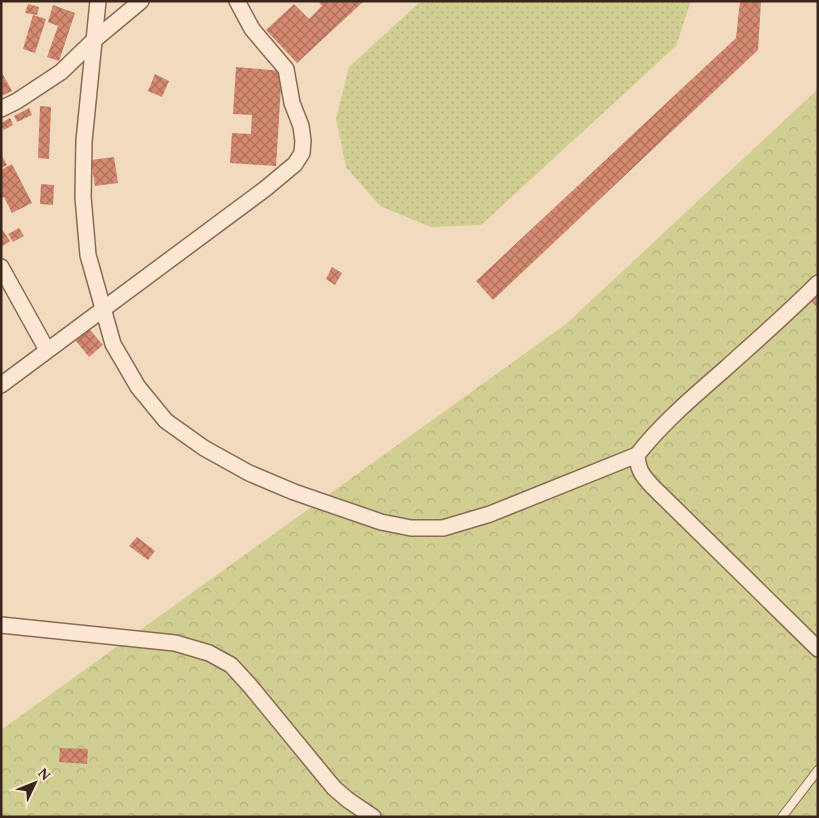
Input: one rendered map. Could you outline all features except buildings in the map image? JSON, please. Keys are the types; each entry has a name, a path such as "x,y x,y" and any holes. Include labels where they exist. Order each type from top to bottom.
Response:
{"street":[{"path":"98,1 84,141 83,197 88,255 113,344 138,387 166,421 204,448 249,473 294,492 381,522 411,528 443,528 490,514 637,455 658,430 780,321 818,283"},
{"path":"1,109 17,101 60,72 141,1"},
{"path":"1,385 265,190 295,164 302,153 301,126 292,104 286,70 252,29 238,1"},
{"path":"1,266 47,350"},
{"path":"637,455 638,466 643,476 652,486 818,649"},
{"path":"1,625 175,643 209,653 230,665 251,687 334,788 373,817"}],"lane":[{"path":"782,817 818,770"}],"green space":[{"path":"421,1 691,1 676,46 481,225 431,227 380,206 346,167 336,119 349,67"},
{"path":"818,89 818,817 1,817 1,730 566,324"}]}
